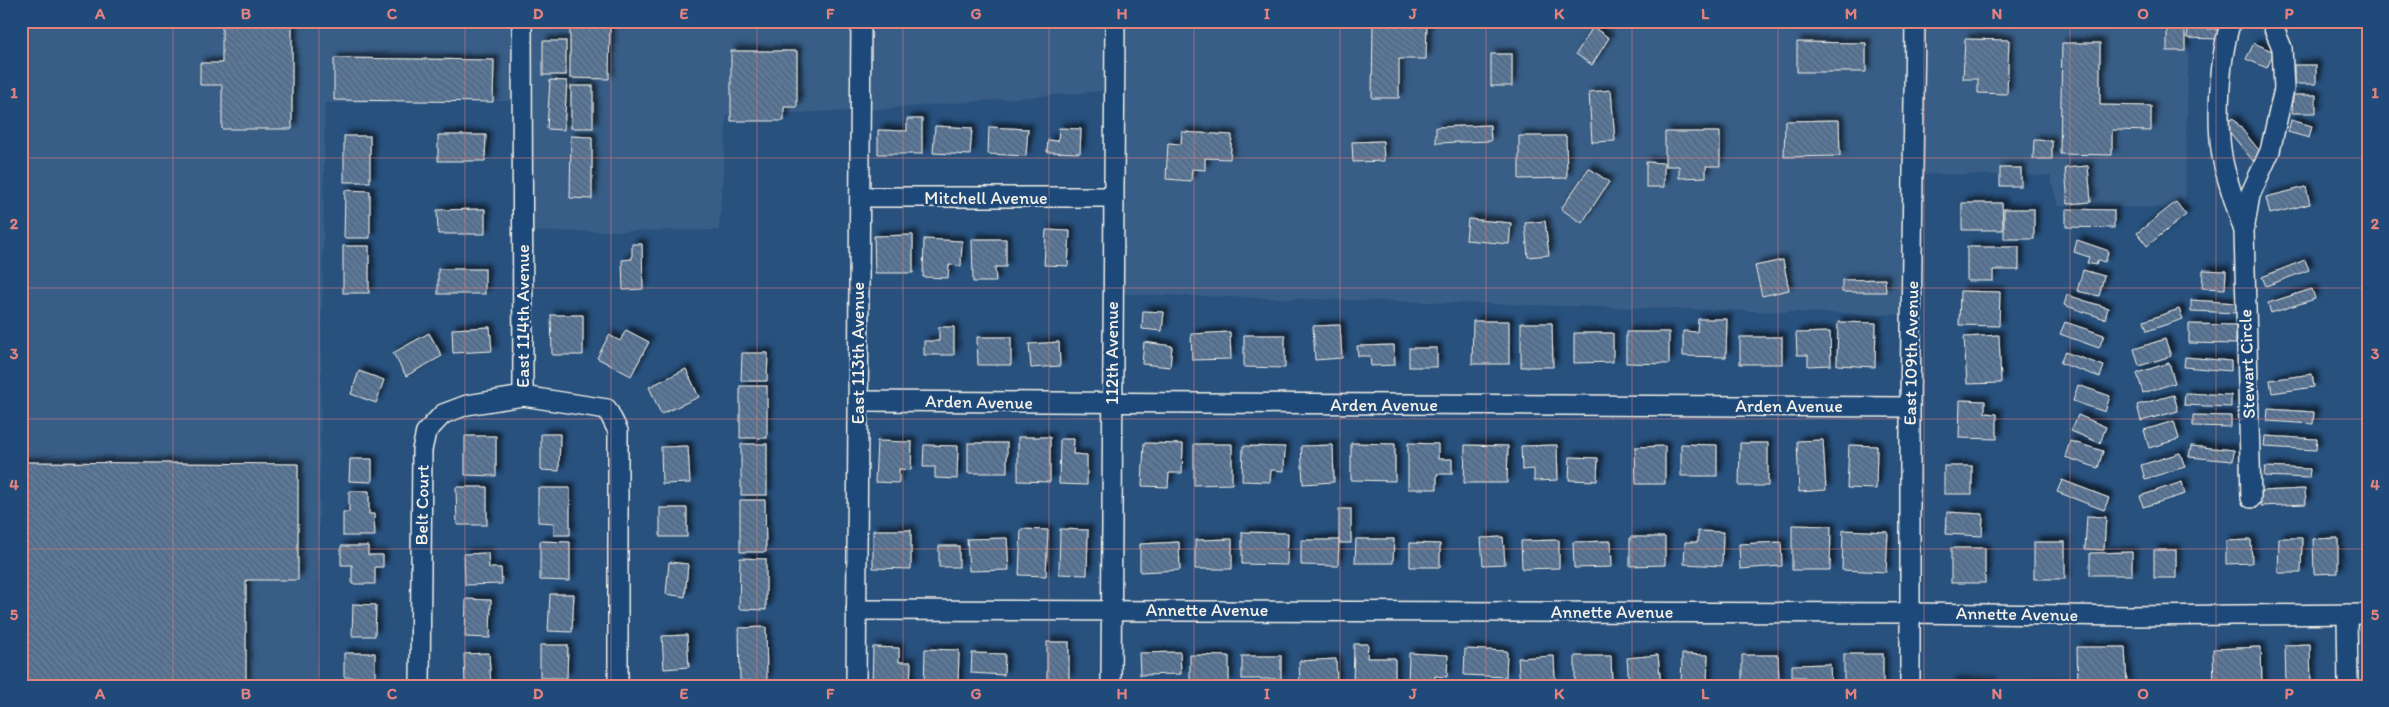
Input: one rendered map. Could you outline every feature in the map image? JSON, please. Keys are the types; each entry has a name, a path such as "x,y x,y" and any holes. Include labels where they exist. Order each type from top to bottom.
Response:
{"street":[{"name":"East 114th Avenue","path":"522,21 523,396 608,409 618,431 618,686"},
{"name":"East 113th Avenue","path":"856,686 861,21"},
{"name":"112th Avenue","path":"1111,686 1114,21"},
{"name":"East 109th Avenue","path":"1910,686 1910,406 1915,21"},
{"name":"Stewart Circle","path":"2231,21 2221,82 2221,146 2224,165 2244,231"},
{"name":"Stewart Circle","path":"2251,498 2244,231 2250,195 2270,150 2284,89 2282,48 2271,21"},
{"name":"Mitchell Avenue","path":"860,198 1112,198"},
{"name":"Belt Court","path":"420,686 422,450 426,432 443,414 467,405 523,396"},
{"name":"Arden Avenue","path":"858,401 1112,404 1910,406"},
{"name":"Annette Avenue","path":"856,610 1909,612 2128,616 2368,614"},
{"path":"2347,614 2348,686"}],"shaded area":[{"path":"21,21 512,21 512,101 325,103 317,686 21,686"},
{"path":"532,21 851,21 850,111 727,115 719,230 533,232"},
{"path":"871,21 1104,21 1103,91 871,110"},
{"path":"1125,21 1904,21 1901,315 1122,294"},
{"path":"1925,21 2189,21 2185,208 2058,206 2050,176 1923,174"}],"building":[{"path":"1373,21 1427,21 1426,59 1399,59 1399,98 1372,98"},
{"path":"2167,21 2185,21 2185,51 2167,51"},
{"path":"570,22 610,23 609,79 570,78"},
{"path":"222,24 292,24 292,129 222,129 222,85 200,85 200,63 222,63"},
{"path":"1593,27 1609,38 1592,65 1576,54"},
{"path":"2188,28 2218,29 2217,39 2187,38"},
{"path":"1965,39 2009,40 2007,94 1978,93 1978,79 1963,79"},
{"path":"543,41 566,41 566,75 543,75"},
{"path":"1797,42 1866,43 1866,72 1797,72"},
{"path":"2062,43 2100,43 2100,105 2151,106 2151,131 2112,130 2112,155 2060,154"},
{"path":"2254,43 2274,52 2267,68 2246,59"},
{"path":"731,51 797,51 797,107 784,107 784,121 731,121"},
{"path":"1491,54 1512,54 1512,86 1491,86"},
{"path":"334,58 494,60 493,102 334,100"},
{"path":"2294,65 2316,65 2316,84 2294,84"},
{"path":"550,80 567,81 564,130 547,129"},
{"path":"571,86 593,86 593,128 571,128"},
{"path":"1611,90 1615,141 1592,142 1589,92"},
{"path":"2293,95 2316,95 2316,113 2292,113"},
{"path":"2233,118 2262,154 2253,161 2224,125"},
{"path":"907,119 922,119 922,154 878,154 878,130 907,131"},
{"path":"1839,120 1840,156 1784,157 1785,121"},
{"path":"2291,120 2312,126 2309,138 2288,132"},
{"path":"1490,125 1491,141 1436,143 1436,127"},
{"path":"935,126 972,128 970,155 933,153"},
{"path":"989,127 1028,129 1026,156 988,154"},
{"path":"1059,128 1081,129 1080,153 1047,152 1048,140 1058,141"},
{"path":"1182,132 1232,135 1230,159 1205,158 1205,170 1192,169 1191,181 1166,179 1168,143 1181,144"},
{"path":"1665,132 1720,132 1720,166 1706,166 1706,177 1679,178 1679,166 1665,166"},
{"path":"438,135 486,135 485,161 438,161"},
{"path":"344,136 370,136 370,182 344,182"},
{"path":"571,136 592,137 592,199 570,198"},
{"path":"1519,136 1566,136 1567,178 1519,179"},
{"path":"2034,140 2052,141 2052,159 2033,159"},
{"path":"1383,141 1384,161 1353,162 1352,142"},
{"path":"1646,162 1664,163 1664,187 1646,187"},
{"path":"2088,166 2091,202 2068,204 2065,168"},
{"path":"1589,168 1609,182 1582,223 1561,209"},
{"path":"2000,168 2021,168 2021,186 2000,186"},
{"path":"2306,187 2310,204 2270,214 2266,197"},
{"path":"345,190 370,191 370,238 344,238"},
{"path":"2176,202 2186,215 2147,246 2137,233"},
{"path":"1962,203 2002,203 2003,230 1962,230"},
{"path":"485,209 485,234 438,234 437,210"},
{"path":"2004,209 2034,209 2034,239 2004,239"},
{"path":"2066,209 2114,210 2114,228 2066,227"},
{"path":"1468,219 1511,223 1509,244 1466,240"},
{"path":"1545,221 1549,255 1528,257 1525,223"},
{"path":"1046,230 1070,231 1068,266 1044,265"},
{"path":"913,235 913,273 875,273 874,236"},
{"path":"924,239 962,241 961,266 949,265 948,278 923,277"},
{"path":"972,239 1006,239 1006,267 995,267 996,282 973,282"},
{"path":"2077,240 2109,251 2105,262 2098,260 2096,265 2087,263 2089,257 2074,252"},
{"path":"632,244 642,244 643,289 623,290 622,260 632,259"},
{"path":"343,246 369,246 369,293 343,293"},
{"path":"1967,247 2019,247 2019,270 1993,270 1993,281 1967,281"},
{"path":"1783,260 1789,290 1762,296 1755,266"},
{"path":"2305,260 2309,270 2266,286 2262,277"},
{"path":"438,269 485,269 485,294 438,294"},
{"path":"2083,270 2104,276 2099,296 2077,291"},
{"path":"2203,270 2226,271 2225,289 2202,288"},
{"path":"1885,279 1886,292 1842,292 1842,280"},
{"path":"2312,289 2315,299 2271,313 2268,303"},
{"path":"1960,291 2000,292 1999,326 1959,325"},
{"path":"2067,295 2108,308 2105,319 2064,305"},
{"path":"2191,300 2237,303 2237,313 2191,311"},
{"path":"2179,309 2183,319 2147,331 2144,321"},
{"path":"1143,311 1164,312 1162,331 1142,329"},
{"path":"551,315 583,315 583,355 552,355"},
{"path":"1698,319 1727,319 1726,357 1683,356 1683,331 1697,332"},
{"path":"1473,321 1509,321 1509,364 1472,364"},
{"path":"1838,322 1876,323 1875,367 1837,365"},
{"path":"2065,322 2104,335 2099,348 2060,334"},
{"path":"1521,323 1552,323 1553,367 1521,367"},
{"path":"2189,324 2236,325 2236,344 2189,343"},
{"path":"1340,325 1342,358 1315,360 1313,326"},
{"path":"490,327 492,351 453,353 452,329"},
{"path":"939,327 954,327 954,355 924,355 924,341 939,341"},
{"path":"626,330 649,342 631,376 597,358 609,335 620,341"},
{"path":"1230,332 1231,359 1192,360 1191,334"},
{"path":"1626,332 1669,332 1669,364 1626,363"},
{"path":"1830,332 1831,365 1808,366 1808,355 1797,355 1796,333"},
{"path":"429,333 442,356 406,376 393,353"},
{"path":"1574,333 1613,333 1613,362 1574,363"},
{"path":"1244,335 1285,335 1285,368 1244,367"},
{"path":"1999,335 2001,383 1967,384 1964,337"},
{"path":"977,337 1011,337 1011,365 978,365"},
{"path":"1740,337 1782,337 1782,364 1740,364"},
{"path":"2165,339 2171,356 2139,366 2134,349"},
{"path":"1059,342 1060,366 1031,368 1029,344"},
{"path":"1144,342 1172,346 1170,367 1142,364"},
{"path":"1394,345 1395,365 1371,366 1370,356 1358,356 1357,346"},
{"path":"1409,348 1437,348 1437,367 1409,367"},
{"path":"2065,352 2104,366 2100,377 2060,363"},
{"path":"742,353 768,353 767,381 741,381"},
{"path":"2185,357 2231,361 2231,371 2184,367"},
{"path":"2169,363 2175,383 2143,393 2137,373"},
{"path":"686,369 699,397 661,414 649,387"},
{"path":"359,371 384,380 376,403 351,394"},
{"path":"2312,374 2314,387 2272,393 2270,380"},
{"path":"2078,385 2110,396 2105,412 2073,401"},
{"path":"740,386 767,386 767,438 740,438"},
{"path":"2185,393 2231,395 2231,407 2184,405"},
{"path":"2174,395 2178,411 2141,421 2137,405"},
{"path":"1960,400 1985,401 1985,413 1997,414 1997,439 1959,438"},
{"path":"2268,409 2314,412 2313,424 2267,421"},
{"path":"2078,415 2106,427 2100,443 2071,431"},
{"path":"2193,415 2231,416 2231,427 2193,426"},
{"path":"2174,421 2179,439 2149,448 2144,430"},
{"path":"541,434 560,434 559,471 541,470"},
{"path":"465,436 496,436 496,476 465,475"},
{"path":"2265,436 2317,439 2316,450 2264,447"},
{"path":"1018,437 1050,437 1050,482 1018,481"},
{"path":"1060,439 1074,439 1073,454 1087,455 1087,485 1059,484"},
{"path":"1823,440 1826,490 1799,492 1797,441"},
{"path":"877,441 912,442 911,470 899,469 899,483 875,482"},
{"path":"2070,441 2103,451 2098,468 2065,457"},
{"path":"968,443 1007,443 1007,473 968,473"},
{"path":"1144,443 1183,444 1182,473 1169,473 1168,487 1142,486"},
{"path":"1351,443 1395,444 1395,481 1351,480"},
{"path":"1408,443 1438,444 1438,459 1452,459 1452,474 1437,474 1437,489 1408,489"},
{"path":"1740,443 1768,443 1768,486 1739,486"},
{"path":"741,444 767,444 767,495 741,495"},
{"path":"1194,444 1232,444 1232,484 1194,485"},
{"path":"1681,444 1717,445 1717,476 1681,476"},
{"path":"924,445 958,446 957,479 935,478 935,467 923,467"},
{"path":"1333,445 1334,482 1303,484 1301,446"},
{"path":"1465,445 1508,446 1507,483 1464,483"},
{"path":"1557,445 1558,480 1534,481 1534,469 1522,470 1521,446"},
{"path":"1849,445 1877,446 1876,489 1847,488"},
{"path":"688,446 690,483 662,484 661,447"},
{"path":"1243,446 1285,447 1284,471 1271,470 1270,482 1242,481"},
{"path":"1665,446 1665,484 1636,484 1635,447"},
{"path":"2191,446 2234,450 2233,461 2189,457"},
{"path":"2180,453 2185,467 2145,479 2141,465"},
{"path":"1570,457 1598,458 1597,481 1569,480"},
{"path":"350,459 372,459 372,482 349,481"},
{"path":"21,462 298,464 298,580 246,580 246,684 178,682 178,686 84,686 84,682 22,682"},
{"path":"1944,466 1972,466 1972,494 1944,494"},
{"path":"2265,467 2310,469 2309,478 2264,476"},
{"path":"2062,480 2109,498 2104,510 2057,492"},
{"path":"2182,482 2185,494 2143,507 2140,496"},
{"path":"456,487 487,487 487,525 457,525"},
{"path":"538,488 570,488 570,535 554,535 554,523 538,522"},
{"path":"2305,489 2306,504 2261,506 2260,491"},
{"path":"349,491 369,491 369,514 374,514 375,536 343,536 343,512 349,512"},
{"path":"740,500 765,500 766,552 740,552"},
{"path":"660,508 687,508 687,537 660,537"},
{"path":"1339,509 1351,509 1351,543 1339,543"},
{"path":"1947,512 1983,514 1982,536 1946,534"},
{"path":"2087,516 2106,517 2104,550 2085,549"},
{"path":"1792,525 1831,526 1830,570 1792,570"},
{"path":"1021,529 1048,530 1046,576 1019,575"},
{"path":"1060,529 1088,530 1087,575 1059,574"},
{"path":"873,530 911,530 911,569 873,568"},
{"path":"1843,530 1888,532 1886,572 1842,570"},
{"path":"1698,531 1723,532 1722,566 1684,564 1685,542 1698,542"},
{"path":"1242,532 1288,533 1287,565 1242,564"},
{"path":"1503,537 1505,564 1483,565 1481,538"},
{"path":"1630,537 1665,537 1665,565 1630,566"},
{"path":"1007,538 1009,570 969,571 967,539"},
{"path":"2279,538 2302,538 2301,573 2278,573"},
{"path":"2338,538 2338,573 2314,574 2313,539"},
{"path":"1232,539 1232,569 1195,569 1195,540"},
{"path":"1356,539 1394,539 1393,563 1355,563"},
{"path":"1301,540 1339,540 1338,566 1301,565"},
{"path":"1559,540 1559,568 1522,569 1521,541"},
{"path":"2251,540 2252,563 2226,564 2226,541"},
{"path":"540,541 570,542 570,581 540,580"},
{"path":"1611,541 1612,567 1574,568 1573,542"},
{"path":"1179,542 1180,570 1140,572 1140,544"},
{"path":"1781,542 1782,566 1740,569 1739,544"},
{"path":"2034,542 2065,542 2065,579 2034,579"},
{"path":"1410,543 1440,544 1440,567 1410,567"},
{"path":"341,546 368,546 368,555 383,555 383,567 375,567 375,584 352,584 352,565 341,565"},
{"path":"939,546 959,546 959,567 939,567"},
{"path":"1951,548 1985,548 1985,583 1951,583"},
{"path":"2154,550 2176,550 2176,578 2154,578"},
{"path":"2132,552 2132,575 2090,575 2090,553"},
{"path":"488,553 489,568 501,568 502,584 465,585 464,554"},
{"path":"740,558 766,559 766,610 739,609"},
{"path":"669,562 688,564 685,597 666,594"},
{"path":"550,594 574,594 572,632 548,631"},
{"path":"466,599 491,600 490,638 465,637"},
{"path":"353,604 376,605 375,636 352,636"},
{"path":"766,627 767,681 740,681 739,628"},
{"path":"687,635 689,667 664,669 662,636"},
{"path":"1047,642 1069,642 1069,679 1047,679"},
{"path":"1354,644 1368,644 1367,658 1395,658 1395,686 1353,686"},
{"path":"2310,644 2311,686 2286,686 2285,645"},
{"path":"540,645 568,645 567,678 540,678"},
{"path":"873,647 899,648 899,662 911,662 910,686 872,686"},
{"path":"2077,647 2125,647 2127,685 2078,686"},
{"path":"2261,647 2262,686 2214,686 2213,649"},
{"path":"925,649 959,650 958,686 924,686"},
{"path":"1465,649 1507,651 1506,677 1464,675"},
{"path":"1180,652 1181,674 1140,675 1139,653"},
{"path":"344,653 375,653 375,678 344,677"},
{"path":"489,653 491,686 465,686 464,654"},
{"path":"972,653 1005,654 1004,675 971,673"},
{"path":"1409,653 1448,655 1447,677 1435,676 1434,686 1408,686"},
{"path":"1682,654 1708,655 1707,686 1681,686"},
{"path":"1844,654 1883,654 1883,686 1844,686"},
{"path":"1190,655 1229,656 1229,683 1190,682"},
{"path":"1658,655 1661,686 1629,686 1627,658"},
{"path":"1742,655 1778,655 1779,681 1742,682"},
{"path":"1242,656 1281,656 1281,679 1242,679"},
{"path":"1554,656 1555,679 1543,680 1544,686 1520,686 1518,658"},
{"path":"1575,656 1611,656 1612,682 1575,682"},
{"path":"1336,659 1337,684 1300,685 1299,661"},
{"path":"1830,664 1831,686 1805,686 1805,677 1792,677 1792,665"},
{"path":"1952,682 1991,682 1991,686 1952,686"},
{"path":"2028,684 2065,685 2065,686 2028,686"}]}
